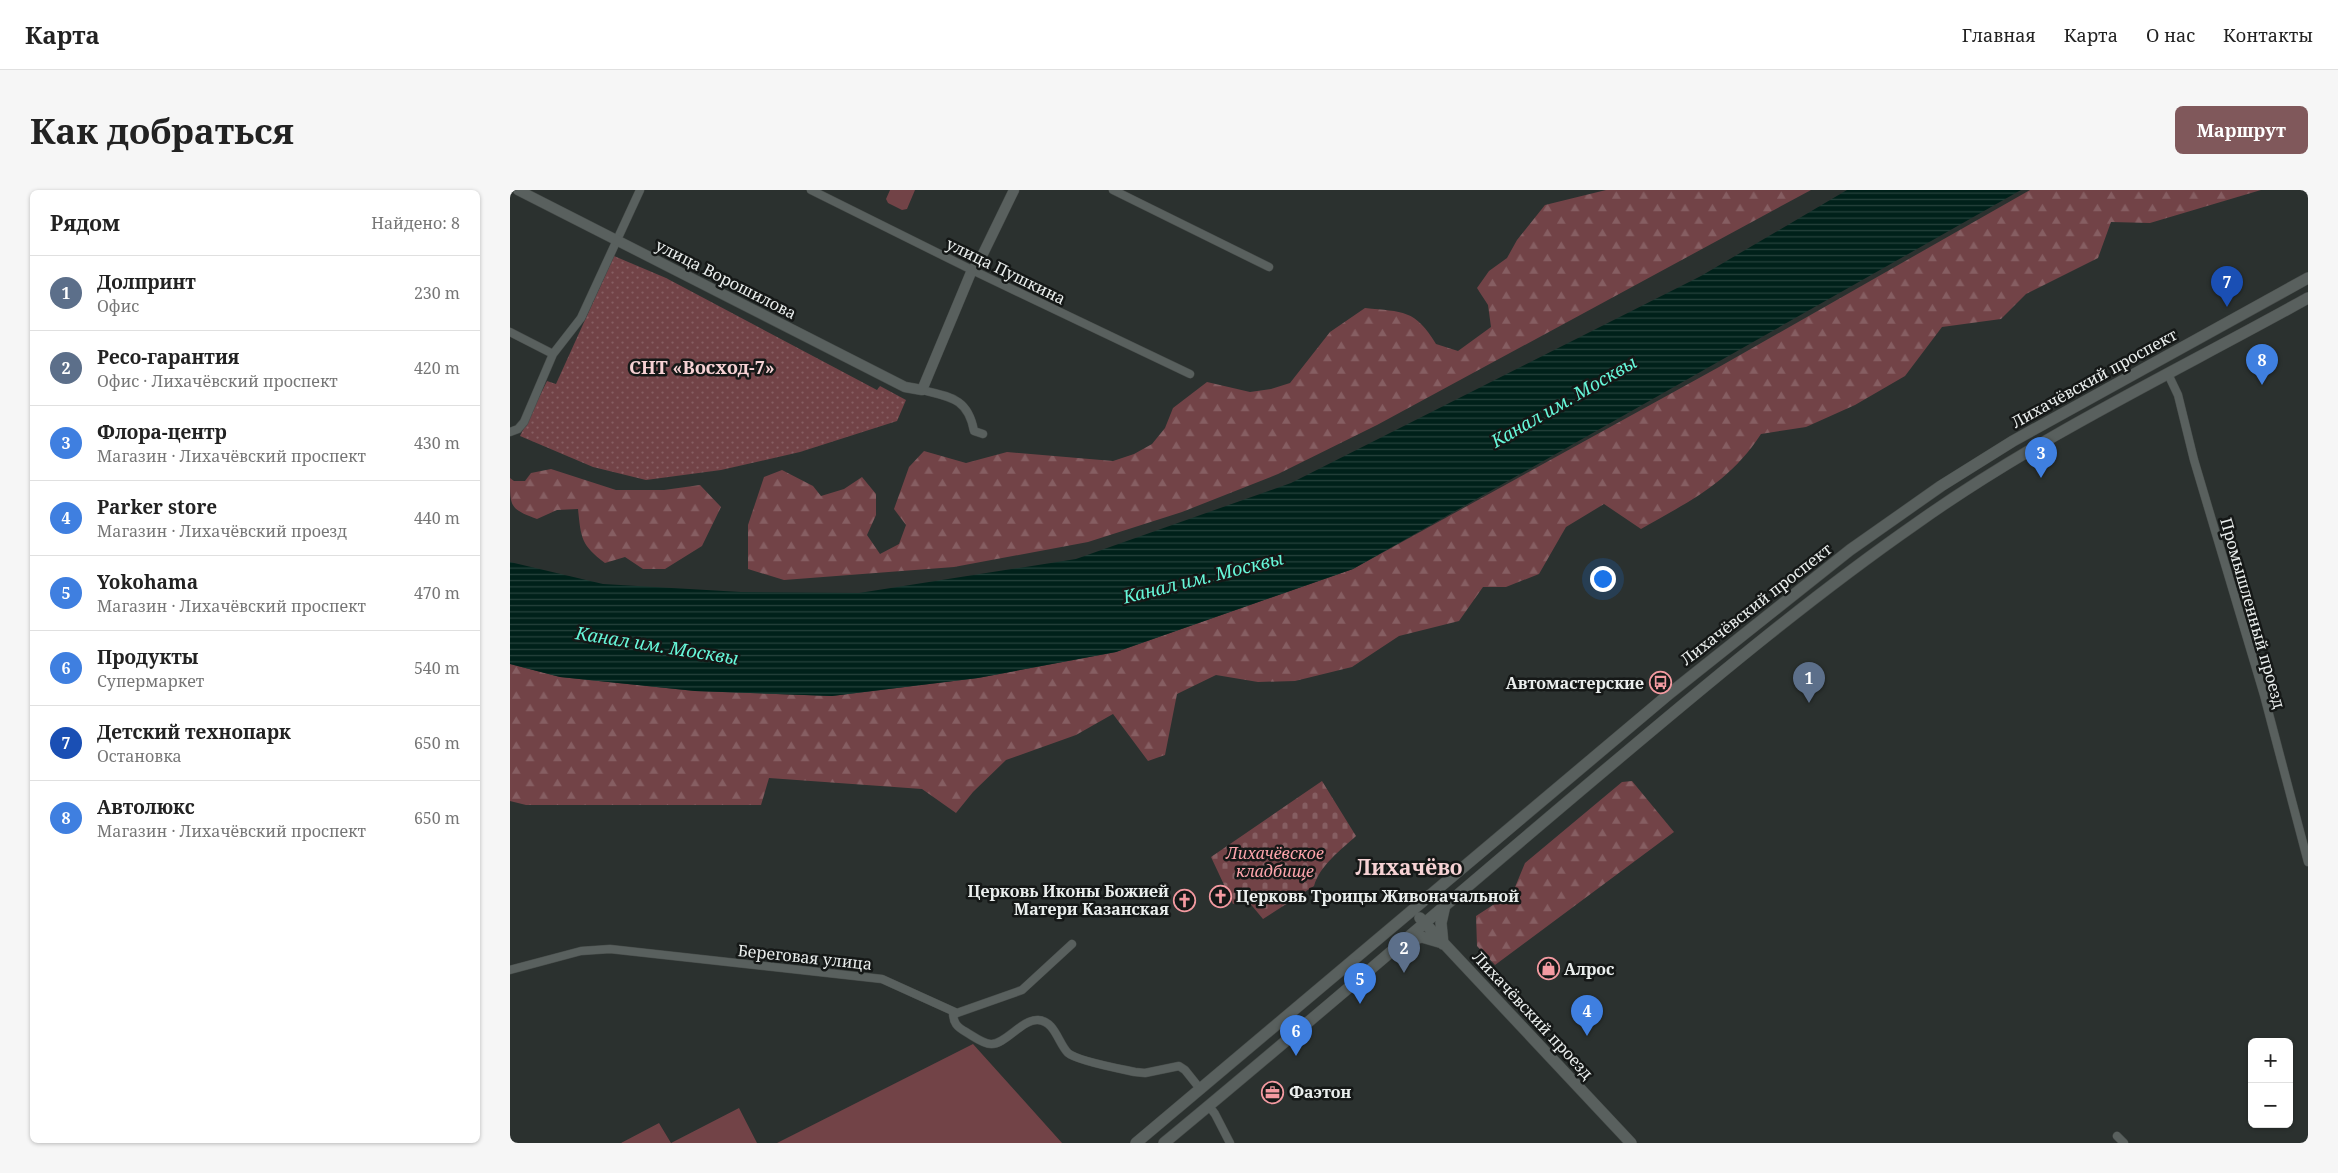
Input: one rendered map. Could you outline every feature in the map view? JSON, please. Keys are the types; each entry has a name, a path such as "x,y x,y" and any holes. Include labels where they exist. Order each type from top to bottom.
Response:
{"main road":[{"name":"Лихачёвский проспект","path":"1136,1143 1710,661 1895,518 2013,441 2308,278"},
{"name":"Лихачёвский проспект","path":"1164,1143 1720,674 1890,542 1952,498 2020,456 2308,298"},
{"path":"1397,945 1422,937 1443,944 1441,923 1445,905"},
{"name":"Лихачёвский проезд","path":"1412,910 1631,1143"}],"street":[{"name":"улица Ворошилова","path":"518,190 905,387 922,390"},
{"path":"510,432 518,429 524,422 553,354 581,318 640,190"},
{"name":"улица Пушкина","path":"811,190 972,270 1190,374"},
{"path":"983,434 974,431 970,414 959,401 922,390 972,270 978,262 1014,190"},
{"path":"1113,190 1269,267"},
{"path":"2293,306 2308,304"},
{"path":"510,332 553,354"},
{"name":"Промышленный проезд","path":"2168,374 2178,395 2194,460 2261,686 2308,862"},
{"path":"1072,944 1022,990 957,1014 953,1012 953,1019 957,1028 988,1043 999,1041 1032,1021 1040,1020 1051,1027 1063,1047 1071,1055 1135,1072 1145,1073 1179,1066 1185,1070 1201,1090"},
{"name":"Береговая улица","path":"510,970 582,951 610,949 882,979 953,1012"},
{"path":"1208,1106 1230,1143"},
{"path":"2117,1136 2124,1143"}],"green space":[{"path":"890,190 915,190 907,209 902,210 888,203 886,199"},
{"path":"1606,190 1811,190 1377,425 1278,474 1182,512 1088,542 954,567 784,580 748,569 748,525 764,477 782,470 813,486 821,496 844,489 862,477 876,494 876,515 867,535 880,554 899,544 906,525 894,509 909,467 924,451 966,463 1007,452 1113,461 1134,454 1152,444 1165,428 1173,408 1207,382 1250,392 1271,389 1290,383 1330,332 1365,308 1407,314 1421,324 1436,344 1458,351 1491,327 1488,305 1477,288 1489,271 1507,258 1517,240 1545,205"},
{"path":"2030,190 2261,190 2150,223 2111,222 2098,258 2026,294 2001,319 1942,327 1905,376 1855,405 1806,427 1761,434 1736,466 1722,478 1692,500 1641,529 1604,504 1566,527 1539,574 1506,587 1483,587 1459,621 1399,636 1352,667 1295,681 1258,682 1216,675 1177,694 1165,755 1148,761 1113,714 1076,735 1006,760 973,792 956,813 922,789 769,778 761,805 526,805 510,801 510,664 560,677 695,691 832,696 978,678 1116,652 1353,569 1719,367"},
{"path":"614,256 666,278 877,390 880,386 906,400 897,421 800,452 721,470 646,480 593,467 520,436 547,381 556,384"},
{"path":"551,469 616,490 664,490 700,485 721,507 702,546 665,569 643,569 625,557 605,563 591,551 584,540 578,509 557,510 537,519 513,506 510,495 510,478 514,481 525,481 531,473"},
{"name":"Лихачёвское кладбище","path":"1322,781 1356,836 1326,865 1314,886 1263,919 1248,901 1233,904 1211,857"},
{"path":"1632,781 1674,832 1495,965 1477,946 1476,916 1513,892 1525,863 1622,782"},
{"path":"973,1044 1062,1143 777,1143"},
{"path":"739,1108 757,1143 671,1143"},
{"path":"659,1123 671,1143 621,1143"}],"water":[{"name":"Канал им. Москвы","path":"1847,190 2021,190 1353,569 1116,652 978,678 832,696 695,691 560,677 510,664 510,562 603,584 741,592 859,593 1076,559 1291,483 1701,276"}],"place":[{"name":"Детский технопарк","path":"2227,307"},
{"name":"Автолюкс","path":"2262,385"},
{"name":"Флора-центр","path":"2041,478"},
{"name":"Автомастерские","path":"1660,683"},
{"name":"Долпринт","path":"1809,703"},
{"name":"Церковь Троицы Живоначальной","path":"1220,896"},
{"name":"Церковь Иконы Божией Матери Казанская","path":"1185,900"},
{"name":"Алрос","path":"1548,969"},
{"name":"Ресо-гарантия","path":"1404,973"},
{"name":"Yokohama","path":"1360,1004"},
{"name":"Parker store","path":"1587,1036"},
{"name":"Продукты","path":"1296,1056"},
{"name":"Фаэтон","path":"1273,1092"}],"district":[{"name":"СНТ «Восход-7»","path":"702,368"},
{"name":"Лихачёво","path":"1409,868"}]}
